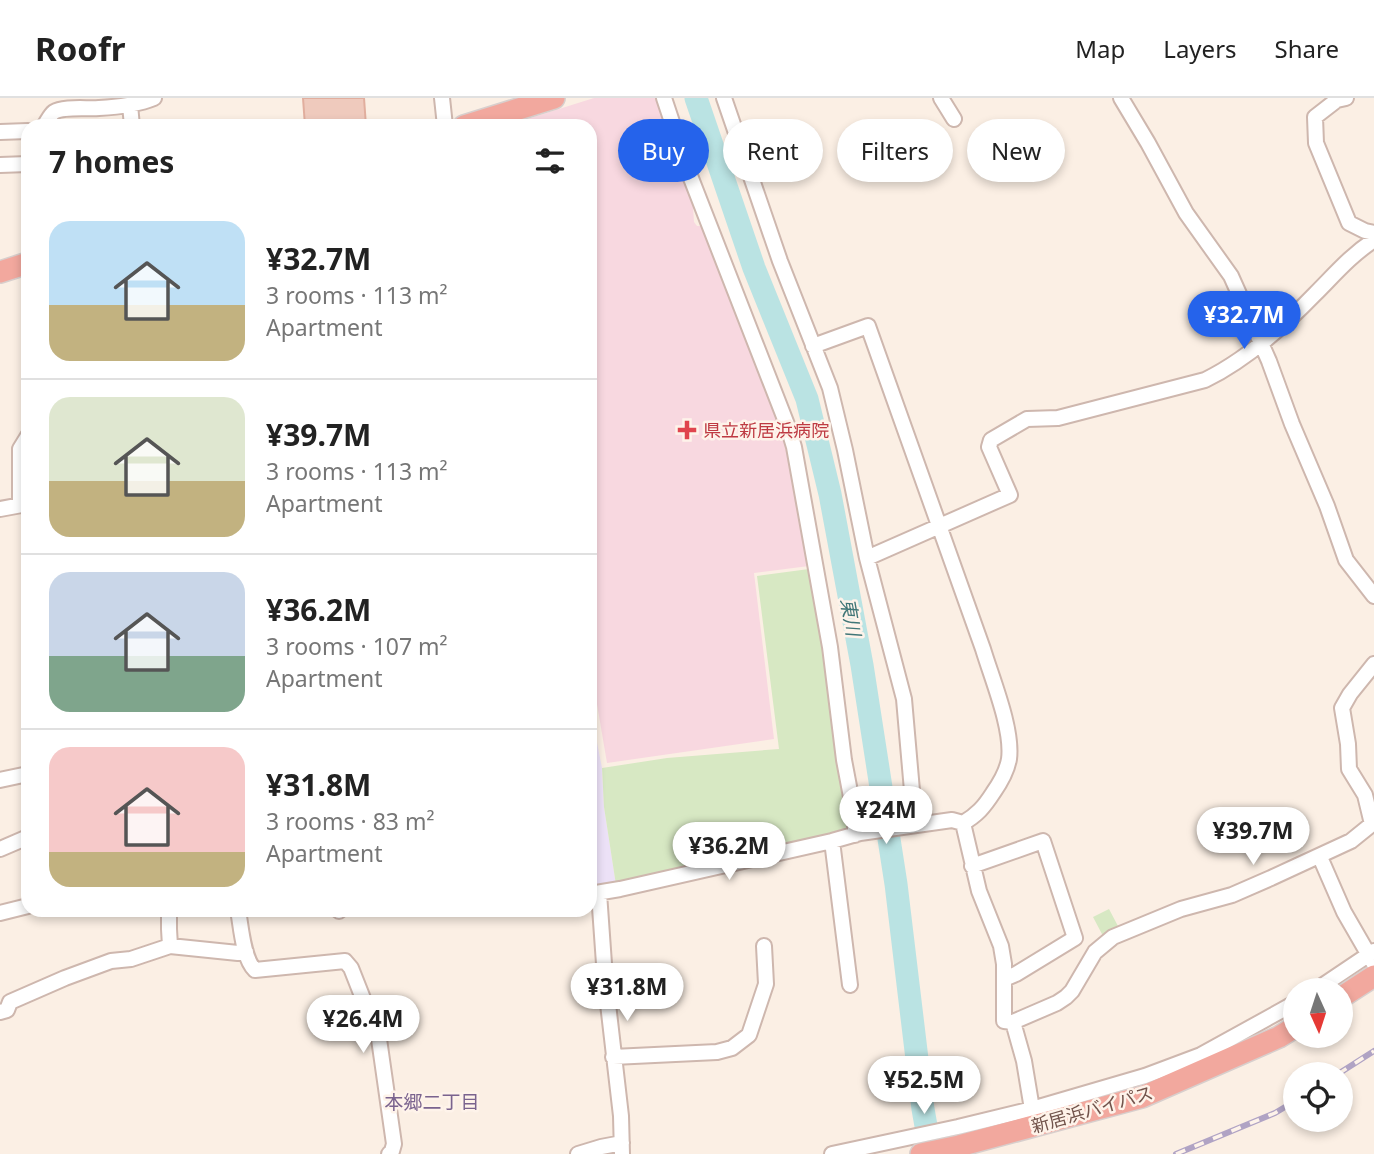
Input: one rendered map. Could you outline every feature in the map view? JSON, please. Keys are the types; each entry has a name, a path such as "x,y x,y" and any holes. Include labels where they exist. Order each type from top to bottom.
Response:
{"highway":[{"path":"486,119 554,98"},
{"path":"0,272 21,265"},
{"path":"1353,983 1373,961"},
{"name":"新居浜バイパス","path":"921,1154 958,1137 1143,1097 1283,1034"}],"street":[{"path":"49,119 54,112 64,109 97,103 130,105 154,98"},
{"path":"442,98 444,119"},
{"path":"664,98 689,173 794,447 830,647 858,834"},
{"path":"724,98 780,261 830,388 867,558 904,699 911,825"},
{"path":"941,98 954,119"},
{"path":"1121,98 1186,213 1231,276 1327,506 1346,560 1374,596"},
{"path":"1346,98 1337,100 1315,117 1316,143 1349,223 1374,233"},
{"path":"130,105 131,119"},
{"path":"0,132 21,131"},
{"path":"0,165 21,164"},
{"path":"867,558 1010,495 989,447 991,440 1027,419 1058,418 1205,380 1222,372 1260,344 1314,296 1354,253 1374,240"},
{"path":"813,346 868,326 1000,701 1009,757 1005,771 983,809 963,823"},
{"path":"0,509 21,505"},
{"path":"963,823 979,891 1001,946 1004,1021 1013,1022 1066,997 1095,952 1113,937 1181,909 1232,895 1320,857 1351,841 1373,824 1365,795 1349,769 1342,708 1374,664"},
{"path":"0,780 21,776"},
{"path":"597,893 620,890 858,834 952,820 963,823"},
{"path":"0,849 21,840"},
{"path":"832,841 850,985"},
{"path":"972,866 1043,841 1075,938 1004,979"},
{"path":"1320,857 1343,912 1373,961 1340,978"},
{"path":"0,913 21,908"},
{"path":"169,917 170,946"},
{"path":"239,917 246,952 250,965 255,970 345,961 351,968 379,1039 394,1144 389,1154"},
{"path":"578,1154 601,1147 622,1149 621,1116 597,917"},
{"path":"0,1012 7,1010 10,1002 65,978 111,961 131,959 170,946 246,952"},
{"path":"613,1057 717,1052 732,1048 749,1035 765,984 764,946"},
{"path":"832,1154 897,1139 958,1137 1032,1109 1145,1076 1201,1055 1283,1010"},
{"path":"1013,1022 1024,1061 1032,1109"}],"shaded area":[{"name":"県立新居浜病院","path":"594,98 659,98 666,119 618,119 618,182 687,182 695,205 694,222 697,226 705,226 787,440 809,566 754,573 774,739 607,763 597,704 597,119 527,119"},
{"path":"597,743 602,768 604,807 616,885 597,887"}],"green space":[{"path":"809,569 851,828 848,832 616,885 604,807 602,768 667,758 779,749 757,576"},
{"path":"1109,909 1119,928 1103,936 1093,917"}],"building":[{"path":"303,98 364,98 366,119 304,119"}],"waterway":[{"name":"東川","path":"696,98 754,268 807,399 830,494 862,665 896,884 923,1109 931,1154"}],"railway":[{"path":"1353,1064 1374,1051"},
{"path":"1176,1154 1283,1108"}],"place":[{"name":"県立新居浜病院","path":"687,430"}],"district":[{"name":"本郷二丁目","path":"432,1102"}]}
